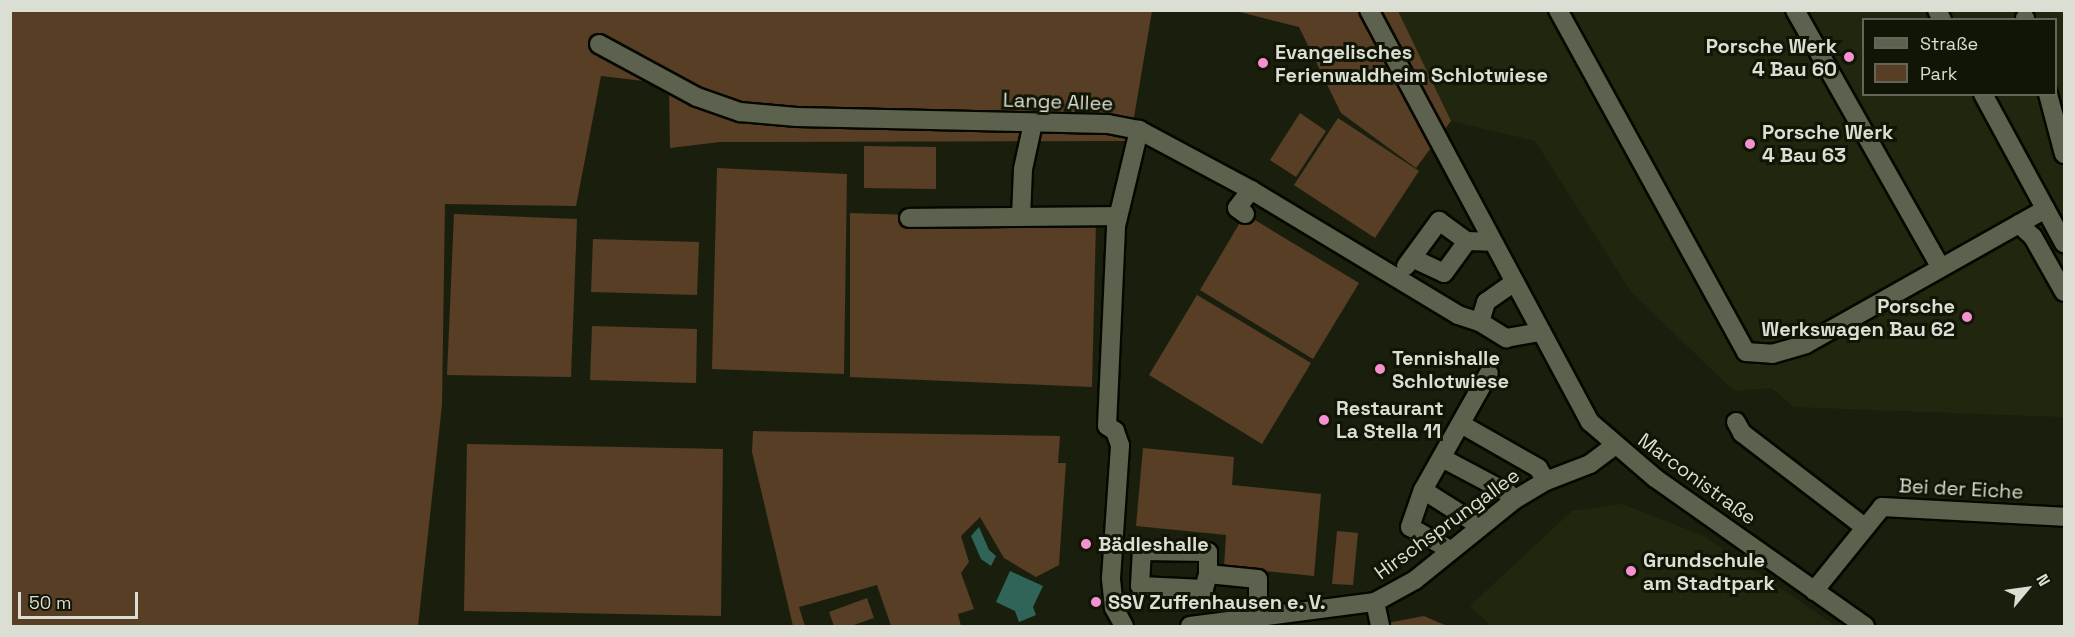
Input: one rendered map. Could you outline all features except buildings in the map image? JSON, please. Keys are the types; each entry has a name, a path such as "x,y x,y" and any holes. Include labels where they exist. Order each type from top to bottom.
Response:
{"street":[{"name":"Marconistraße","path":"1369,10 1590,422 1614,446 1865,627"},
{"path":"1558,10 1746,352 1772,354 1806,344 2046,209"},
{"path":"1795,10 1941,268"},
{"name":"Lange Allee","path":"599,44 697,97 740,112 796,117 1108,124 1138,130 1251,190 1440,304 1480,322"},
{"path":"1984,96 2064,243"},
{"path":"2049,96 2064,154"},
{"path":"1021,217 1023,169 1033,123"},
{"path":"1124,627 1114,608 1111,579 1120,445 1115,431 1107,426 1118,216 1138,130"},
{"path":"1245,214 1238,208 1251,190"},
{"path":"909,218 1118,216"},
{"path":"1467,241 1444,273 1409,262 1439,221 1467,241 1492,242"},
{"path":"2019,224 2033,237 2064,292"},
{"path":"1515,282 1486,302 1480,322 1506,338 1541,332"},
{"path":"1450,550 1410,527 1423,490 1490,373"},
{"path":"1736,422 1742,433 1863,526"},
{"path":"1461,424 1538,468 1546,481"},
{"name":"Hirschsprungallee","path":"1190,627 1355,607 1376,602 1400,591 1514,500 1546,481 1590,465 1614,446"},
{"path":"1442,458 1508,493 1514,500"},
{"path":"1423,490 1480,526"},
{"name":"Bei der Eiche","path":"1814,591 1863,526 1882,507 2064,517"},
{"path":"1208,574 1258,579 1258,617"},
{"path":"1376,602 1380,627"}],"shaded area":[{"path":"1398,11 2064,11 2064,417 1794,407 1772,388 1734,391 1632,293 1535,141 1451,121"},
{"name":"Grundschule am Stadtpark","path":"1622,504 1704,536 1836,626 1491,626 1470,606 1572,511"}],"green space":[{"path":"10,11 1152,11 1130,141 720,142 670,148 669,84 601,76 576,206 445,204 442,405 418,626 11,626"},
{"path":"1236,11 1398,11 1451,121 1416,168 1341,113 1299,27"},
{"path":"1300,113 1326,131 1296,177 1270,160"},
{"path":"1338,118 1419,171 1375,238 1294,185"},
{"path":"864,146 936,147 936,189 864,188"},
{"path":"717,168 847,174 844,374 712,369"},
{"path":"850,213 1096,221 1092,387 850,377"},
{"path":"454,214 577,219 571,377 447,375"},
{"path":"1245,214 1359,283 1313,359 1200,290"},
{"path":"593,239 699,242 697,295 591,292"},
{"path":"1197,295 1311,363 1262,444 1149,375"},
{"path":"592,326 697,329 696,383 590,380"},
{"path":"753,431 1060,436 1058,463 1066,463 1059,565 1036,577 1004,558 980,517 961,536 969,562 961,573 974,609 958,614 961,626 891,626 877,585 799,607 805,626 793,626 752,452"},
{"path":"467,444 723,449 721,616 464,611"},
{"path":"1143,448 1234,457 1232,485 1321,494 1314,576 1224,567 1226,535 1136,526"},
{"path":"1337,531 1358,533 1353,585 1332,584"},
{"path":"867,598 874,618 851,626 834,626 829,612"},
{"path":"1424,616 1447,626 1365,626 1387,623"}],"water":[{"path":"979,527 989,550 996,556 991,566 981,559 971,536"},
{"path":"1010,571 1043,586 1033,607 1036,615 1019,622 1015,611 996,602"}],"place":[{"name":"Porsche Werk 4 Bau 60","path":"1849,57"},
{"name":"Evangelisches Ferienwaldheim Schlotwiese","path":"1263,63"},
{"name":"Porsche Werk 4 Bau 63","path":"1750,144"},
{"name":"Porsche Werkswagen Bau 62","path":"1967,317"},
{"name":"Tennishalle Schlotwiese","path":"1380,369"},
{"name":"Restaurant La Stella 11","path":"1324,420"},
{"name":"Bädleshalle","path":"1086,544"},
{"name":"Grundschule am Stadtpark","path":"1631,571"},
{"name":"SSV Zuffenhausen e. V.","path":"1096,602"}]}
